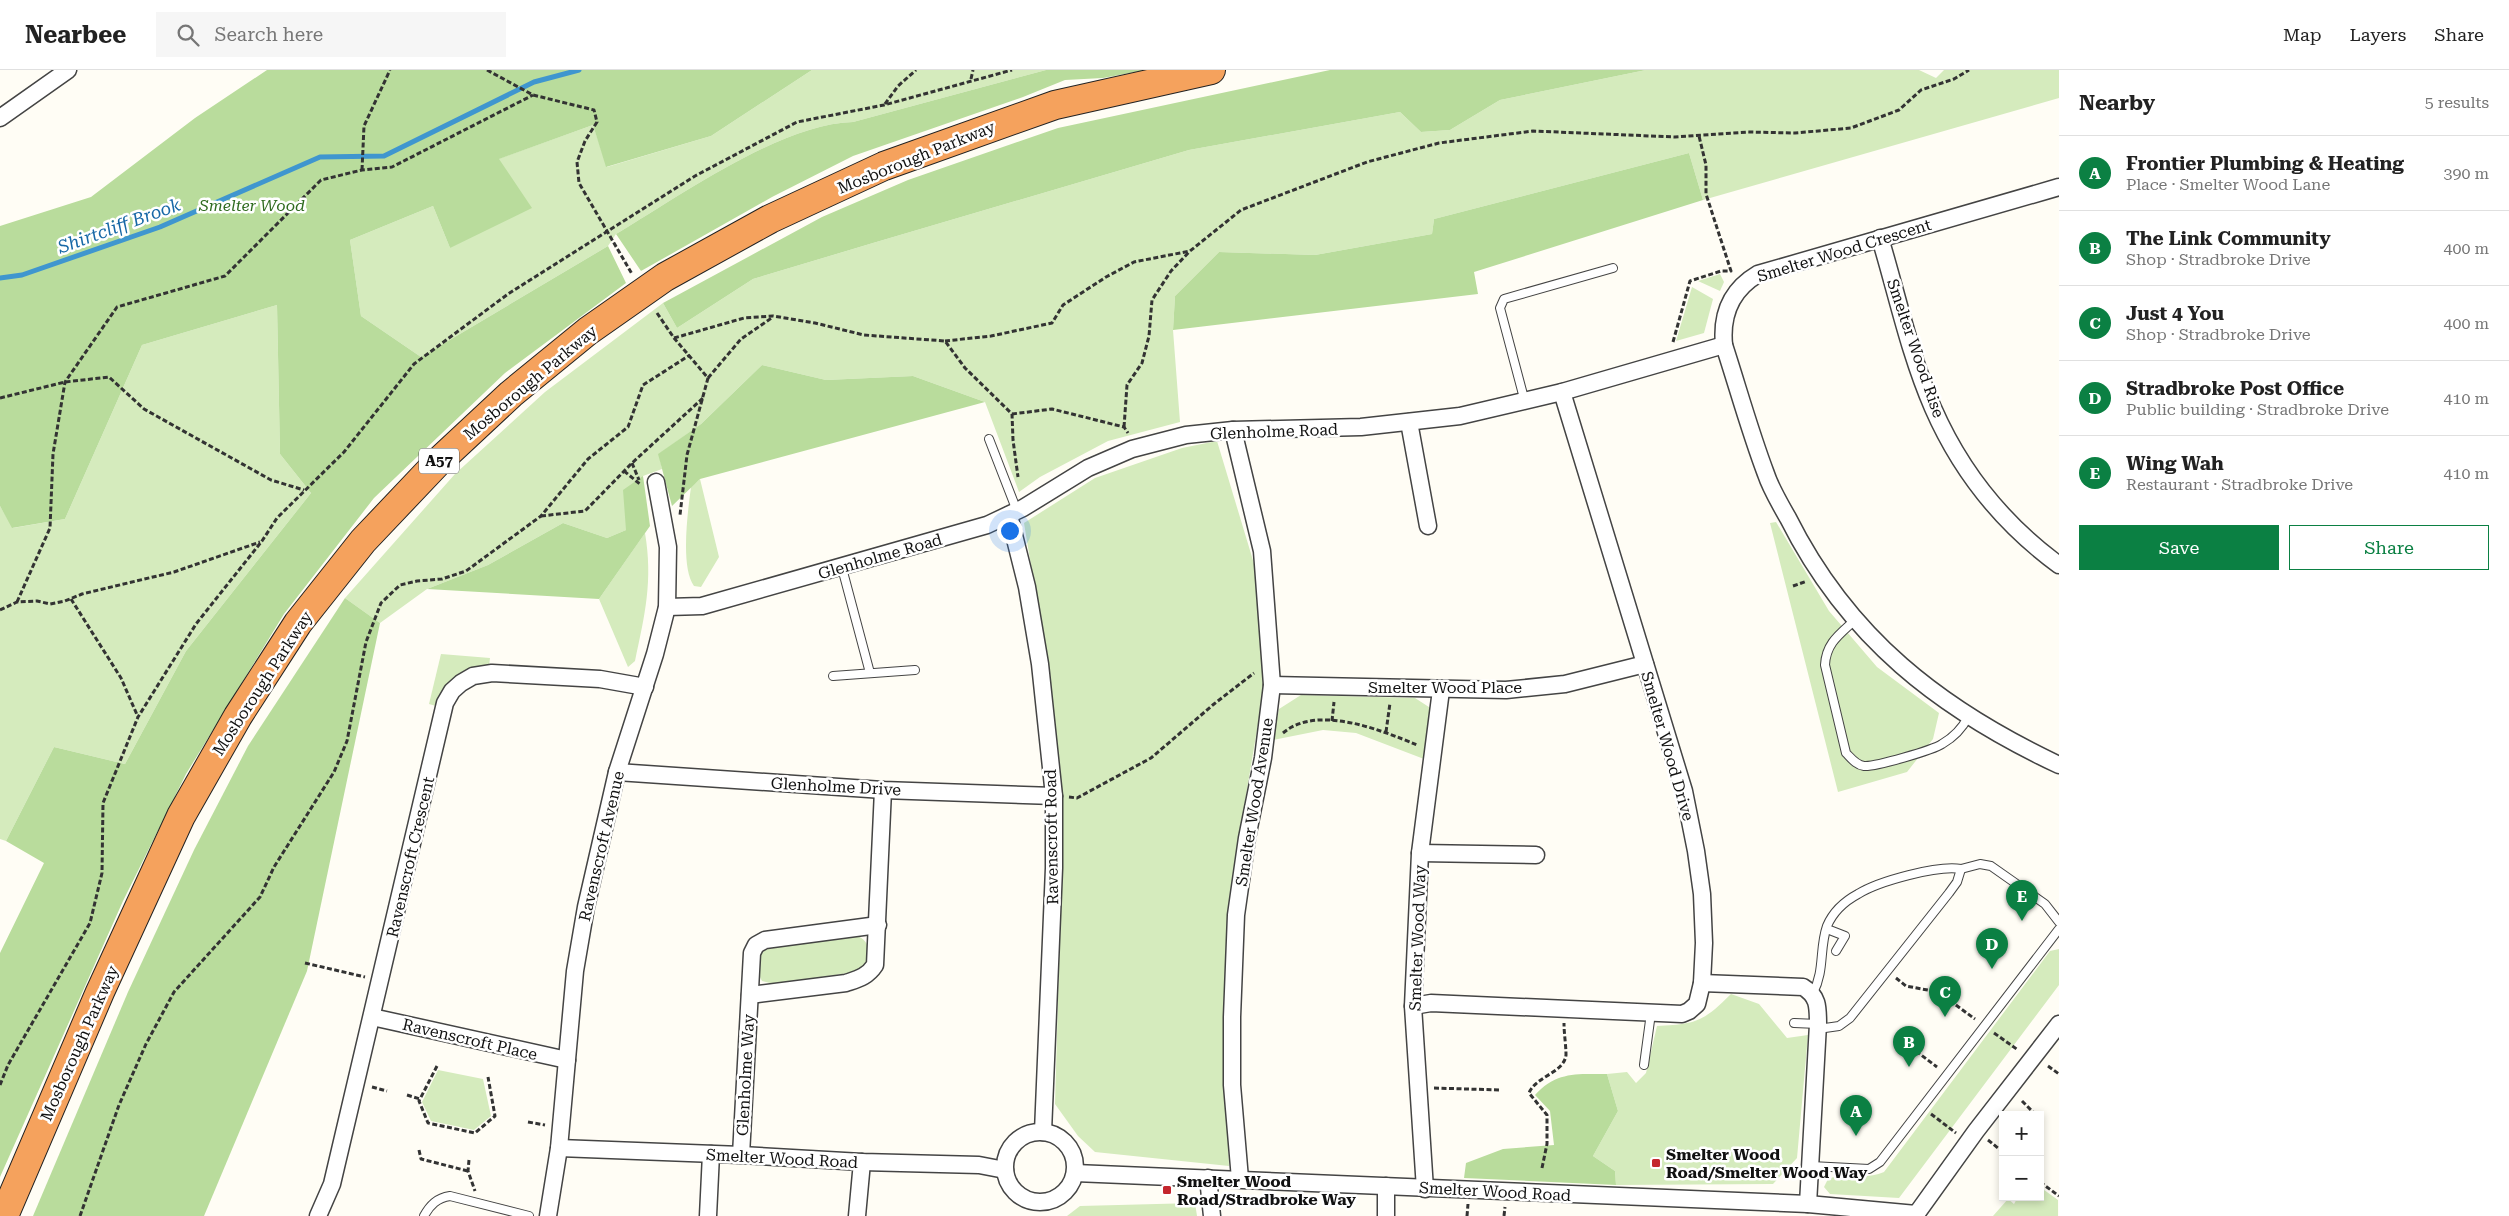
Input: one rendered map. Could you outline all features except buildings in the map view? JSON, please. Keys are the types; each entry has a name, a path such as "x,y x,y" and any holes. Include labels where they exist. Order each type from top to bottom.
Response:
{"highway":[{"name":"Mosborough Parkway","path":"4,1216 100,992 190,799 238,716 298,623 364,541 437,463 511,394 588,331 664,277 770,219 884,166 1055,105 1211,70"}],"street":[{"path":"0,118 68,70"},
{"name":"Smelter Wood Crescent","path":"2059,187 1758,274 1745,282 1734,295 1725,313 1722,328 1724,344 1766,476 1810,560 1855,620 1892,659 1934,694 1968,716 2059,765"},
{"name":"Smelter Wood Rise","path":"1880,238 1911,345 1933,407 1959,459 1988,500 2027,542 2059,565"},
{"name":"Glenholme Road","path":"667,607 702,606 966,532 1013,513 1088,468 1132,449 1186,435 1232,430 1331,429 1460,416 1562,392 1724,344"},
{"name":"Smelter Wood Drive","path":"1413,1006 1431,1004 1682,1014 1690,1011 1697,1004 1702,982 1704,943 1702,894 1684,791 1562,392"},
{"path":"1409,422 1428,526"},
{"name":"Smelter Wood Avenue","path":"1232,430 1262,551 1272,685 1263,758 1247,838 1236,916 1232,1017 1232,1085 1240,1179"},
{"name":"Ravenscroft Avenue","path":"548,1216 560,1148 575,971 584,916 600,837 617,772 645,687 667,607 668,547 656,482"},
{"name":"Ravenscroft Road","path":"1013,513 1040,664 1054,796 1054,868 1043,1132"},
{"name":"Smelter Wood Place","path":"1272,685 1506,690 1564,684 1645,664"},
{"name":"Ravenscroft Crescent","path":"318,1216 332,1184 445,703 452,691 473,676 492,673 600,679 645,687"},
{"name":"Smelter Wood Way","path":"1425,1188 1413,1006 1420,853 1441,690"},
{"name":"Glenholme Drive","path":"617,772 883,790 1054,796"},
{"name":"Glenholme Way","path":"750,995 846,983 861,979 875,965 883,790"},
{"path":"1420,853 1536,855"},
{"name":"Glenholme Way","path":"740,1155 752,952 756,945 765,940 878,925"},
{"path":"1702,982 1803,986 1813,993 1818,1002 1808,1204"},
{"name":"Ravenscroft Place","path":"372,1017 567,1060"},
{"path":"1916,1215 1976,1131 2059,1024"},
{"path":"1043,1132 1054,1135 1067,1144 1073,1155 1075,1173 1070,1185 1060,1196 1038,1209 1014,1191 1007,1181 1004,1170 1006,1158 1013,1144 1023,1136 1043,1132"},
{"name":"Smelter Wood Road","path":"560,1148 862,1162 978,1165 1004,1170"},
{"path":"708,1216 711,1154"},
{"path":"856,1216 862,1162"},
{"name":"Smelter Wood Road","path":"1075,1173 1808,1204 1916,1215"},
{"path":"1208,1178 1212,1216"},
{"path":"1386,1186 1386,1216"}],"lane":[{"path":"1525,402 1500,308 1504,299 1613,268"},
{"path":"989,439 1013,513"},
{"path":"842,568 870,673"},
{"path":"1855,620 1832,641 1826,653 1825,665 1846,752 1854,762 1864,766 1878,764 1940,746 1962,728 1968,716"},
{"path":"833,676 915,670"},
{"path":"1813,993 1822,971 1823,946 1827,929 1838,908 1859,893 1931,870 1949,867 1961,869 1980,864 1991,866 2045,904 2059,922"},
{"path":"1794,1023 1838,1026 1850,1018 1949,893 1957,882 1961,869"},
{"path":"1827,929 1845,936 1836,951"},
{"path":"1811,1166 1869,1169 1880,1162 2059,929"},
{"path":"1644,1065 1651,1013"},
{"path":"424,1216 432,1204 441,1197 450,1196 529,1216"}],"path":[{"path":"362,170 364,126 390,70"},
{"path":"487,70 533,95 594,110 597,122 585,141 578,162 579,183 632,276"},
{"path":"884,105 898,86 916,70"},
{"path":"971,80 973,70"},
{"path":"1131,437 1124,427 1126,385 1142,363 1149,336 1152,300 1170,270 1190,251 1241,210 1343,170 1439,143 1533,131 1590,135 1699,136 1748,132 1795,133 1851,128 1899,110 1921,90 1954,79 1969,70"},
{"path":"17,602 50,528 53,454 66,382 117,307 225,276 321,180 362,170 392,167 533,95"},
{"path":"1672,346 1690,281 1721,271 1731,271 1706,194 1706,165 1699,136"},
{"path":"674,338 744,318 773,316 816,323 864,335 945,341 991,336 1052,323 1063,305 1106,276 1134,262 1190,251"},
{"path":"657,312 674,338 708,378"},
{"path":"680,515 687,455 708,378 741,339 773,316"},
{"path":"945,341 965,368 1012,414 1013,440 1019,480"},
{"path":"80,1216 119,1105 146,1044 174,992 260,897 274,867 334,772 347,741 366,642 381,604 400,586 417,581 442,579 466,570 541,516 588,459 628,427 643,385 690,355"},
{"path":"0,398 66,382 108,377 144,409 271,480 304,490"},
{"path":"541,516 585,512 632,463 703,398"},
{"path":"1012,414 1052,409 1124,427"},
{"path":"624,471 641,485 632,463"},
{"path":"0,610 17,602 37,601 50,604 174,572 262,541"},
{"path":"1793,586 1808,581"},
{"path":"71,599 121,678 138,717"},
{"path":"1054,796 1077,798 1151,758 1214,704 1271,660"},
{"path":"1332,721 1335,694"},
{"path":"1386,732 1390,696"},
{"path":"1282,733 1290,726 1332,721 1360,724 1386,732 1422,747"},
{"path":"305,963 367,977"},
{"path":"1888,970 1906,986 1938,992 1978,1021"},
{"path":"1542,1168 1547,1144 1546,1115 1529,1093 1533,1084 1562,1066 1566,1056 1563,1020"},
{"path":"1989,1029 2018,1050"},
{"path":"1904,1042 1937,1067"},
{"path":"436,1066 419,1101 428,1123 475,1133 495,1116 488,1077"},
{"path":"2048,1066 2059,1074"},
{"path":"368,1087 387,1091"},
{"path":"1434,1088 1500,1090"},
{"path":"407,1095 420,1099"},
{"path":"2022,1102 2032,1111"},
{"path":"1927,1111 1956,1133"},
{"path":"528,1122 546,1125"},
{"path":"1991,1142 1999,1149"},
{"path":"419,1150 421,1159 468,1171"},
{"path":"469,1160 468,1171 476,1194"},
{"path":"2044,1185 2059,1196"}],"green space":[{"name":"Smelter Wood","path":"267,70 812,70 711,136 606,167 593,125 499,159 532,208 450,248 433,206 350,240 361,316 421,357 608,246 626,283 505,373 374,498 284,614 186,774 123,901 0,1177 0,953 44,863 6,841 54,747 125,764 186,651 311,493 280,454 277,305 142,345 65,519 12,528 0,506 0,226 91,197 195,118"},
{"path":"812,70 1046,70 853,122 824,126 794,135 763,148 700,182 616,234 608,246 421,357 361,316 350,240 433,206 450,248 498,159 593,125 607,167 711,136"},
{"path":"1046,70 1146,70 1103,78 1065,80 1023,97 853,156 772,197 641,271 616,234 700,182 763,148 794,135 824,126 853,122"},
{"path":"1330,70 1646,70 1500,100 1450,130 1421,132 1400,112 1189,150 753,279 677,328 663,303 822,217 908,180 1058,128"},
{"path":"1646,70 1919,70 1936,78 1944,70 2059,70 2059,98 1703,200 1689,153 1434,219 1432,234 1315,255 1219,252 1175,296 1173,330 1180,422 1108,441 1040,477 1019,492 985,402 913,376 826,380 762,365 701,424 659,454 662,469 643,476 626,530 607,538 563,523 488,565 427,589 380,623 345,598 455,474 545,392 663,303 677,328 753,279 1189,150 1400,112 1421,132 1450,130 1500,100"},
{"path":"1689,153 1703,200 1474,272 1478,294 1173,330 1175,296 1219,252 1315,255 1432,234 1434,219"},
{"path":"1720,274 1724,282 1720,291 1698,281"},
{"path":"1692,287 1713,299 1704,333 1676,341"},
{"path":"277,305 280,454 311,493 186,651 125,764 54,747 6,841 0,839 0,506 13,528 65,519 142,345"},
{"path":"762,365 826,380 913,376 985,402 700,479 672,506 658,454 701,424"},
{"path":"1217,441 1255,567 1265,682 1235,861 1223,1012 1229,1166 1095,1152 1078,1136 1055,1104 1062,861 1052,693 1024,523 1095,478 1182,448"},
{"path":"643,476 650,526 599,599 427,589 488,565 563,523 607,538 626,530 623,490"},
{"path":"700,479 719,557 701,587 694,586 690,577 686,552 691,487"},
{"path":"1776,522 1829,611 1877,667 1939,713 1933,739 1907,772 1838,792 1770,523"},
{"path":"645,533 648,567 647,597 635,661 628,667 599,599"},
{"path":"345,598 380,623 307,971 204,1216 33,1216 128,992 194,850 248,746"},
{"path":"441,654 490,658 489,666 436,706 429,704"},
{"path":"1301,695 1415,698 1432,709 1424,759 1356,733 1323,730 1273,740 1279,709"},
{"path":"858,936 867,944 869,954 868,963 855,972 774,984 762,981 760,977 758,964 764,947"},
{"path":"2059,949 2059,985 1899,1198 1830,1194 1824,1187 1828,1179 1841,1176 1877,1175 1884,1172 2050,951"},
{"path":"1731,994 1759,1004 1787,1038 1808,1035 1797,1158 1773,1184 1616,1185 1615,1171 1593,1156 1618,1111 1607,1074 1627,1072 1636,1083 1646,1073 1657,1026 1698,1020 1713,1011"},
{"path":"438,1070 483,1079 491,1116 474,1130 431,1121 422,1102"},
{"path":"1577,1074 1607,1074 1618,1111 1593,1156 1615,1171 1616,1185 1464,1178 1466,1163 1503,1149 1554,1145 1550,1111 1535,1095 1543,1087 1559,1078"},
{"path":"2044,1190 2058,1200 2058,1216 1993,1216 2006,1201 2010,1201 2014,1204 2016,1201 2044,1201"},
{"path":"1195,1203 1197,1216 1067,1216 1080,1206"}],"waterway":[{"name":"Shirtcliff Brook","path":"0,278 22,275 160,227 320,157 384,156 534,82 579,70"}],"place":[{"name":"Wing Wah","path":"2022,921"},
{"name":"Stradbroke Post Office","path":"1992,969"},
{"name":"Just 4 You","path":"1945,1017"},
{"name":"The Link Community","path":"1909,1067"},
{"name":"Frontier Plumbing & Heating","path":"1856,1136"},
{"name":"Smelter Wood Road/Smelter Wood Way","path":"1656,1163"},
{"name":"Smelter Wood Road/Stradbroke Way","path":"1167,1190"}]}
